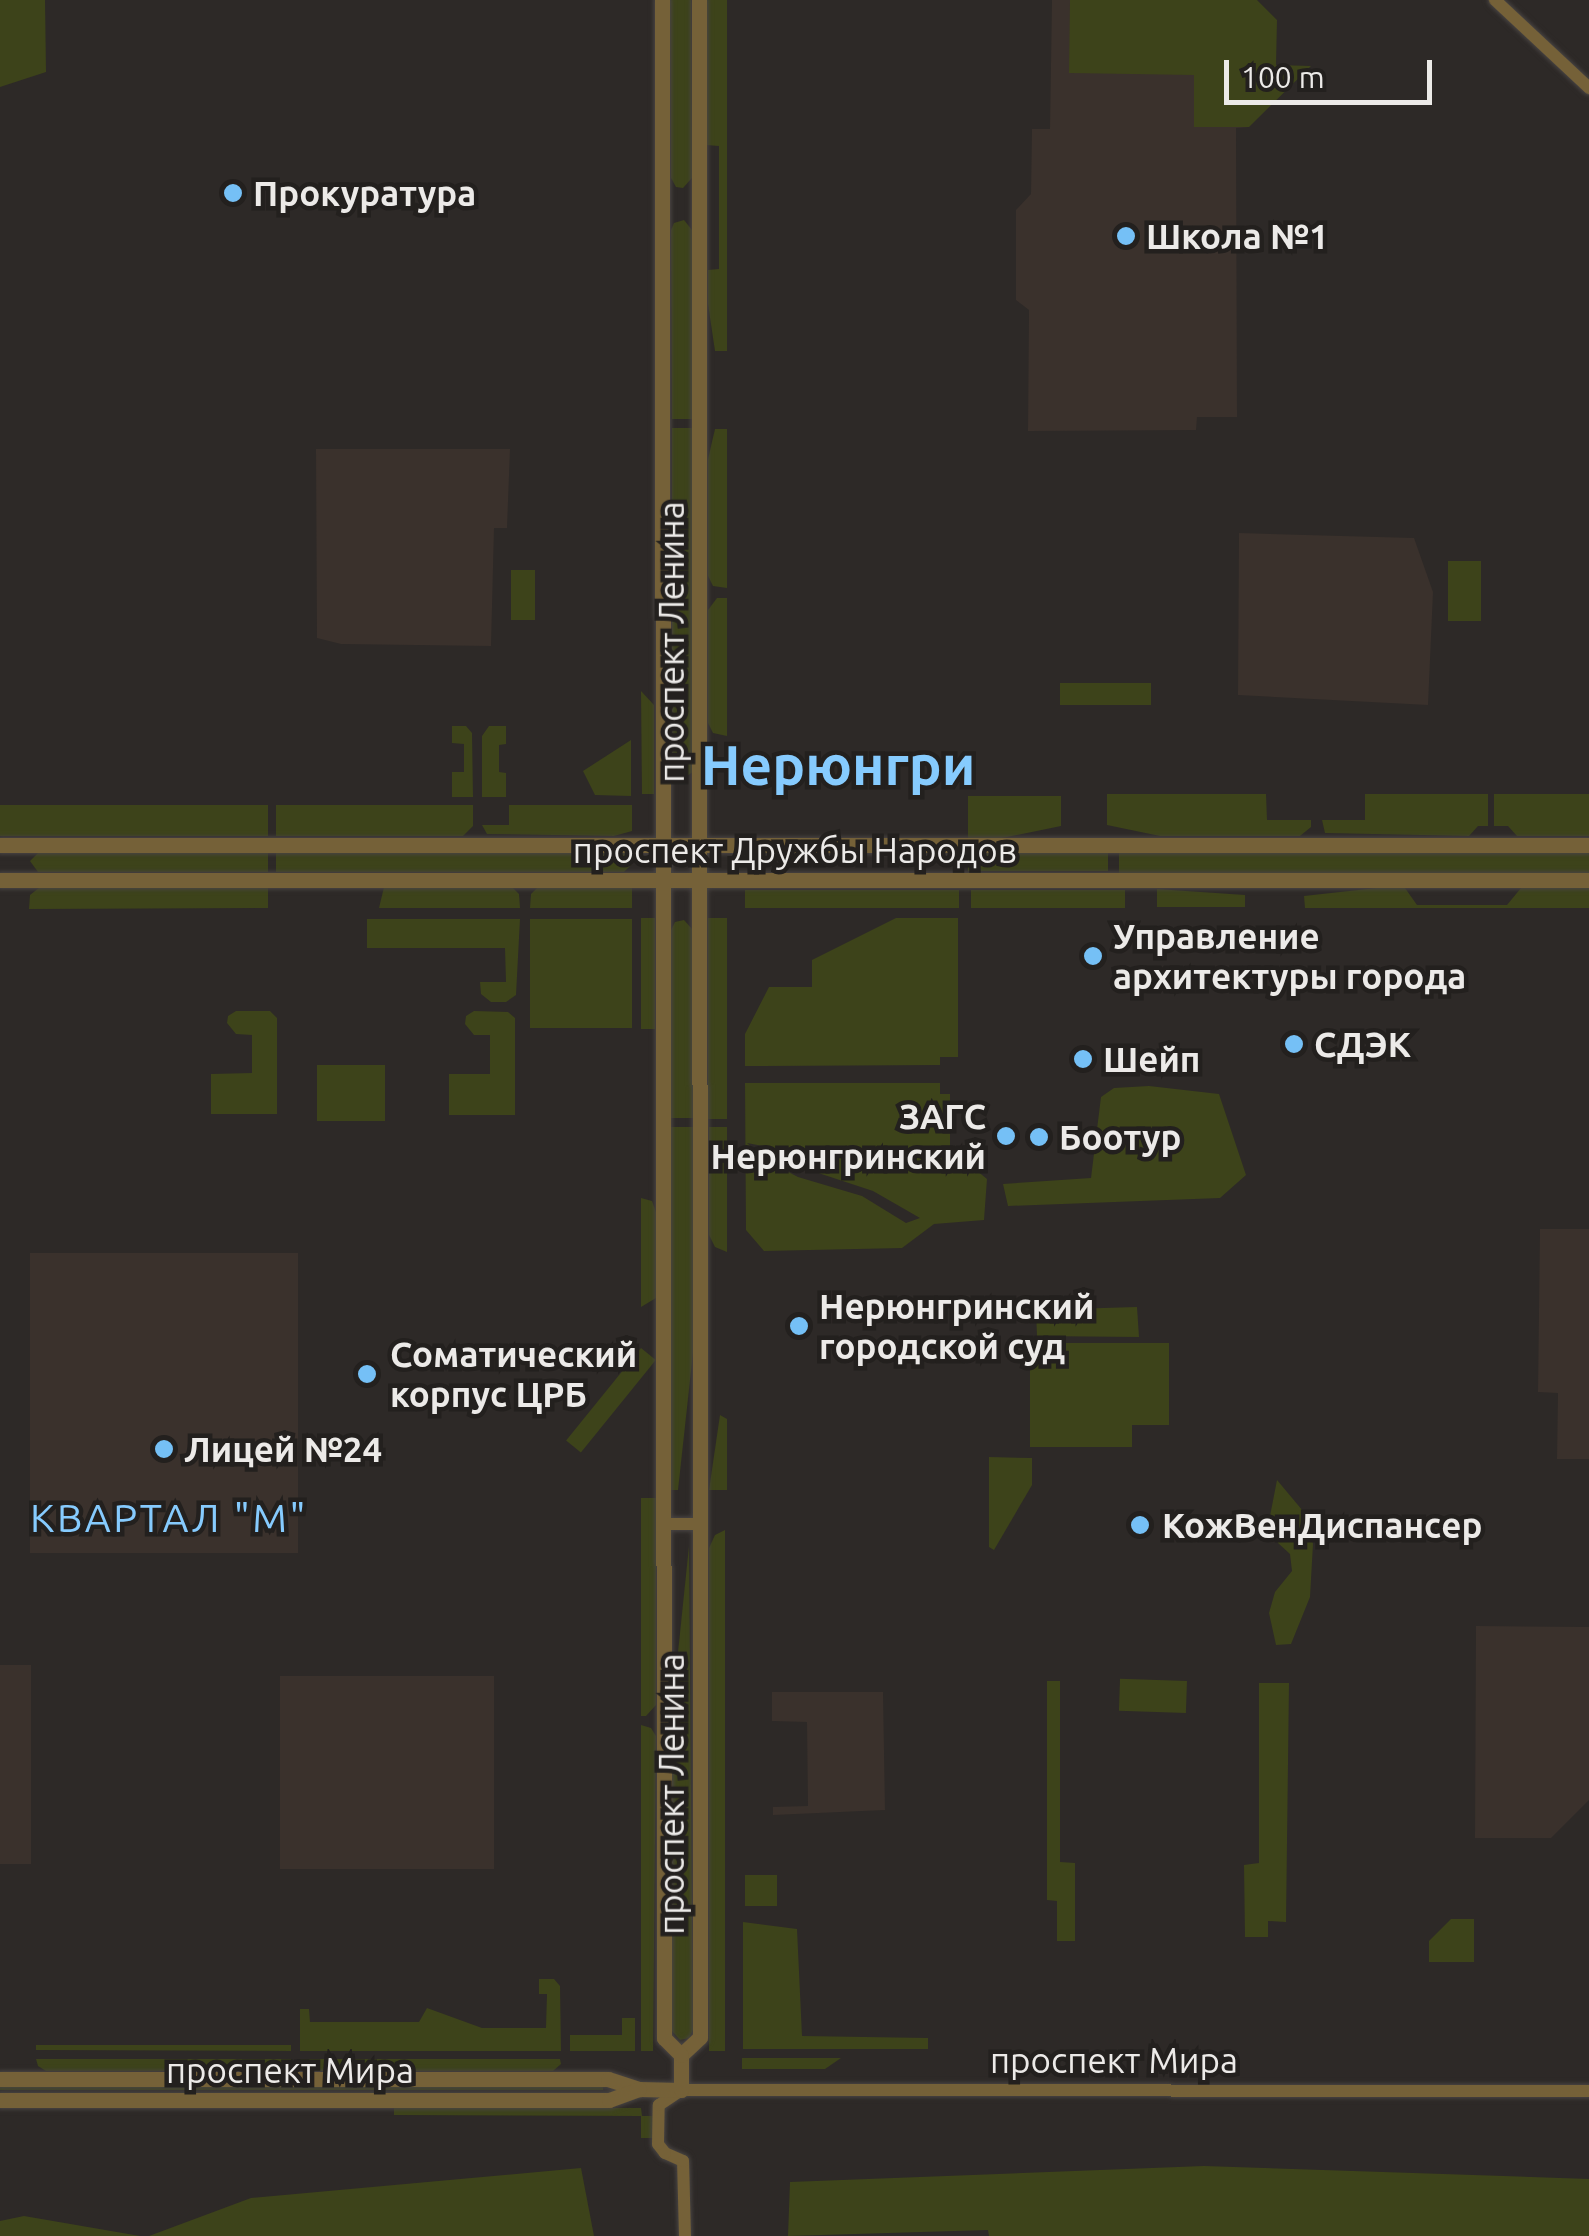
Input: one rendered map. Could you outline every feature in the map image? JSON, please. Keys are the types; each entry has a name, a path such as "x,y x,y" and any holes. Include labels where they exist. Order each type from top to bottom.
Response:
{"street":[{"name":"проспект Ленина","path":"662,0 664,2038 681,2055 682,2090"},
{"name":"проспект Ленина","path":"681,2055 700,2038 699,0"},
{"path":"1494,0 1589,88"},
{"name":"проспект Дружбы Народов","path":"0,845 1589,845"},
{"name":"проспект Дружбы Народов","path":"0,880 1589,880"},
{"path":"664,1524 701,1524"},
{"name":"проспект Мира","path":"0,2079 608,2079 639,2089 682,2090 1589,2091"},
{"name":"проспект Мира","path":"0,2100 609,2100 639,2089"},
{"path":"682,2090 659,2105 658,2144 665,2153 683,2161 684,2236"}],"shaded area":[{"name":"Школа №1","path":"1052,0 1219,0 1249,127 1236,128 1237,417 1197,417 1196,430 1028,431 1029,310 1016,300 1016,210 1031,194 1032,129 1050,129"},
{"path":"316,449 510,449 507,528 494,528 491,646 341,644 317,638"},
{"path":"1239,533 1414,538 1433,592 1428,705 1238,695"},
{"path":"1540,1229 1589,1229 1589,1459 1557,1459 1558,1393 1538,1392"},
{"name":"Лицей №24","path":"30,1253 298,1253 298,1553 30,1553"},
{"path":"1476,1626 1589,1627 1589,1800 1551,1838 1475,1838"},
{"path":"0,1665 31,1665 31,1864 0,1864"},
{"path":"280,1676 494,1676 494,1869 280,1869"},
{"path":"772,1692 883,1692 885,1810 773,1815 773,1807 808,1806 807,1722 772,1721"}],"green space":[{"path":"0,0 45,0 46,72 0,87"},
{"path":"670,0 691,0 692,178 683,188 676,187 671,178"},
{"path":"706,0 727,0 727,351 715,351 708,304 708,270 719,269 719,146 706,145"},
{"path":"1070,0 1257,0 1277,20 1276,65 1311,66 1249,127 1194,127 1194,75 1069,73"},
{"path":"684,220 692,230 693,419 672,419 671,230 674,223"},
{"path":"672,428 692,428 693,772 682,779 672,772"},
{"path":"715,429 727,429 727,588 713,586 708,576 708,459"},
{"path":"1448,561 1481,561 1481,621 1448,621"},
{"path":"511,570 535,570 535,620 511,620"},
{"path":"717,598 727,598 727,736 713,733 708,723 708,610"},
{"path":"1060,683 1151,683 1151,705 1060,705"},
{"path":"641,691 654,705 654,794 642,794"},
{"path":"452,726 466,726 472,733 473,797 452,797 452,772 464,772 464,744 452,743"},
{"path":"489,726 506,726 506,744 499,745 499,772 506,773 506,797 482,797 482,736"},
{"path":"631,740 631,796 595,795 583,771"},
{"path":"1107,794 1266,794 1267,820 1311,820 1311,827 1300,836 1160,836 1107,825"},
{"path":"1365,794 1488,794 1488,826 1478,826 1469,836 1325,833 1322,820 1365,820"},
{"path":"1494,794 1589,794 1589,836 1517,836 1508,826 1494,826"},
{"path":"968,796 1061,796 1061,826 1002,838 968,838"},
{"path":"0,805 268,805 268,836 0,836"},
{"path":"276,805 473,805 473,826 463,836 276,836"},
{"path":"509,805 632,805 632,831 614,836 487,834 482,825 509,825"},
{"path":"624,852 632,864 624,872 276,872 276,853"},
{"path":"38,853 268,853 268,872 38,872 30,861"},
{"path":"968,853 1108,853 1108,871 968,871"},
{"path":"1119,853 1589,853 1589,877 1119,877"},
{"path":"40,887 268,887 268,908 29,909 30,895"},
{"path":"384,887 513,888 519,894 520,908 379,908"},
{"path":"632,887 632,908 530,908 531,894 537,888"},
{"path":"1405,888 1417,905 1507,905 1521,888 1589,888 1589,908 1305,908 1304,896"},
{"path":"1157,889 1245,895 1245,907 1157,907"},
{"path":"745,890 959,890 959,908 745,908"},
{"path":"971,890 1125,890 1125,908 971,908"},
{"path":"641,918 655,918 655,1029 641,1029"},
{"path":"708,918 727,918 727,1119 708,1119"},
{"path":"896,918 958,918 958,1057 940,1057 940,1065 745,1066 745,1034 769,987 812,987 812,960"},
{"path":"367,919 520,919 516,995 506,1002 491,1002 481,994 480,982 506,982 505,948 367,948"},
{"path":"530,919 632,919 632,1028 530,1028"},
{"path":"684,920 693,930 693,1118 671,1118 671,930 675,922"},
{"path":"236,1011 270,1011 277,1018 277,1114 211,1114 211,1074 252,1073 252,1035 236,1034 227,1023 228,1016"},
{"path":"474,1011 508,1012 515,1018 515,1115 449,1115 449,1074 490,1074 490,1035 474,1035 465,1024 466,1016"},
{"path":"317,1065 385,1065 385,1121 317,1121"},
{"path":"745,1083 940,1083 940,1094 950,1094 950,1149 987,1179 984,1220 934,1224 902,1248 764,1251 746,1230","holes":["747,1143 768,1147 785,1162 873,1191 920,1218 906,1223 862,1196 798,1177 769,1162"]},
{"path":"1149,1086 1219,1094 1246,1175 1220,1198 1008,1206 1003,1184 1091,1178 1101,1097 1114,1088"},
{"path":"671,1127 693,1127 693,1353 678,1490 671,1490"},
{"path":"709,1127 727,1127 727,1252 715,1247 709,1235"},
{"path":"641,1198 652,1201 656,1212 656,1298 641,1307"},
{"path":"1137,1307 1139,1337 1037,1336 1036,1310"},
{"path":"1030,1343 1169,1343 1169,1425 1132,1425 1132,1447 1030,1447"},
{"path":"641,1348 656,1360 581,1452 566,1440"},
{"path":"720,1415 727,1419 727,1490 709,1490"},
{"path":"989,1457 1032,1458 1032,1485 994,1550 989,1547"},
{"path":"1277,1480 1308,1517 1313,1544 1310,1597 1291,1644 1276,1645 1269,1613 1275,1592 1292,1571 1290,1554 1278,1543 1270,1516"},
{"path":"641,1498 656,1498 656,1705 646,1716 641,1716"},
{"path":"725,1530 725,2051 709,2051 709,1548 715,1535"},
{"path":"689,1546 693,2030 689,2038 680,2040 671,2030 671,1720"},
{"path":"1120,1679 1187,1681 1186,1713 1119,1711"},
{"path":"1047,1681 1060,1681 1060,1862 1075,1863 1075,1941 1057,1941 1057,1901 1047,1900"},
{"path":"1259,1683 1289,1683 1286,1922 1268,1921 1268,1937 1245,1937 1244,1865 1259,1863"},
{"path":"641,1725 651,1728 656,1736 653,2051 641,2051"},
{"path":"745,1875 777,1875 777,1906 745,1906"},
{"path":"1451,1919 1474,1919 1474,1962 1429,1962 1429,1941"},
{"path":"743,1922 797,1929 802,2036 928,2038 928,2049 743,2049"},
{"path":"539,1979 554,1979 560,1986 561,2051 300,2051 300,2009 309,2009 310,2022 419,2022 427,2008 482,2028 546,2028 547,1994 539,1994"},
{"path":"622,2018 635,2018 635,2051 570,2051 570,2035 622,2035"},
{"path":"36,2045 291,2045 291,2051 36,2050"},
{"path":"742,2058 841,2058 825,2069 742,2069"},
{"path":"36,2059 291,2060 284,2071 46,2071"},
{"path":"300,2059 560,2059 561,2064 553,2071 308,2071"},
{"path":"0,2084 603,2084 603,2090 0,2090"},
{"path":"394,2107 641,2108 642,2116 656,2116 656,2138 641,2138 641,2116 394,2115"},
{"path":"1204,2166 1589,2179 1589,2236 989,2236 988,2230 788,2236 790,2182"},
{"path":"581,2168 594,2236 149,2236 251,2198"},
{"path":"24,2216 140,2236 0,2236 0,2221"}],"place":[{"name":"Прокуратура","path":"233,193"},
{"name":"Школа №1","path":"1126,236"},
{"name":"Управление архитектуры города","path":"1093,956"},
{"name":"СДЭК","path":"1294,1044"},
{"name":"Шейп","path":"1083,1059"},
{"name":"ЗАГС Нерюнгринский","path":"1006,1136"},
{"name":"Боотур","path":"1039,1137"},
{"name":"Нерюнгринский городской суд","path":"799,1326"},
{"name":"Соматический корпус ЦРБ","path":"367,1374"},
{"name":"Лицей №24","path":"164,1449"},
{"name":"КожВенДиспансер","path":"1140,1525"}],"district":[{"name":"Нерюнгри","path":"838,765"},
{"name":"КВАРТАЛ \"М\"","path":"169,1518"}]}
